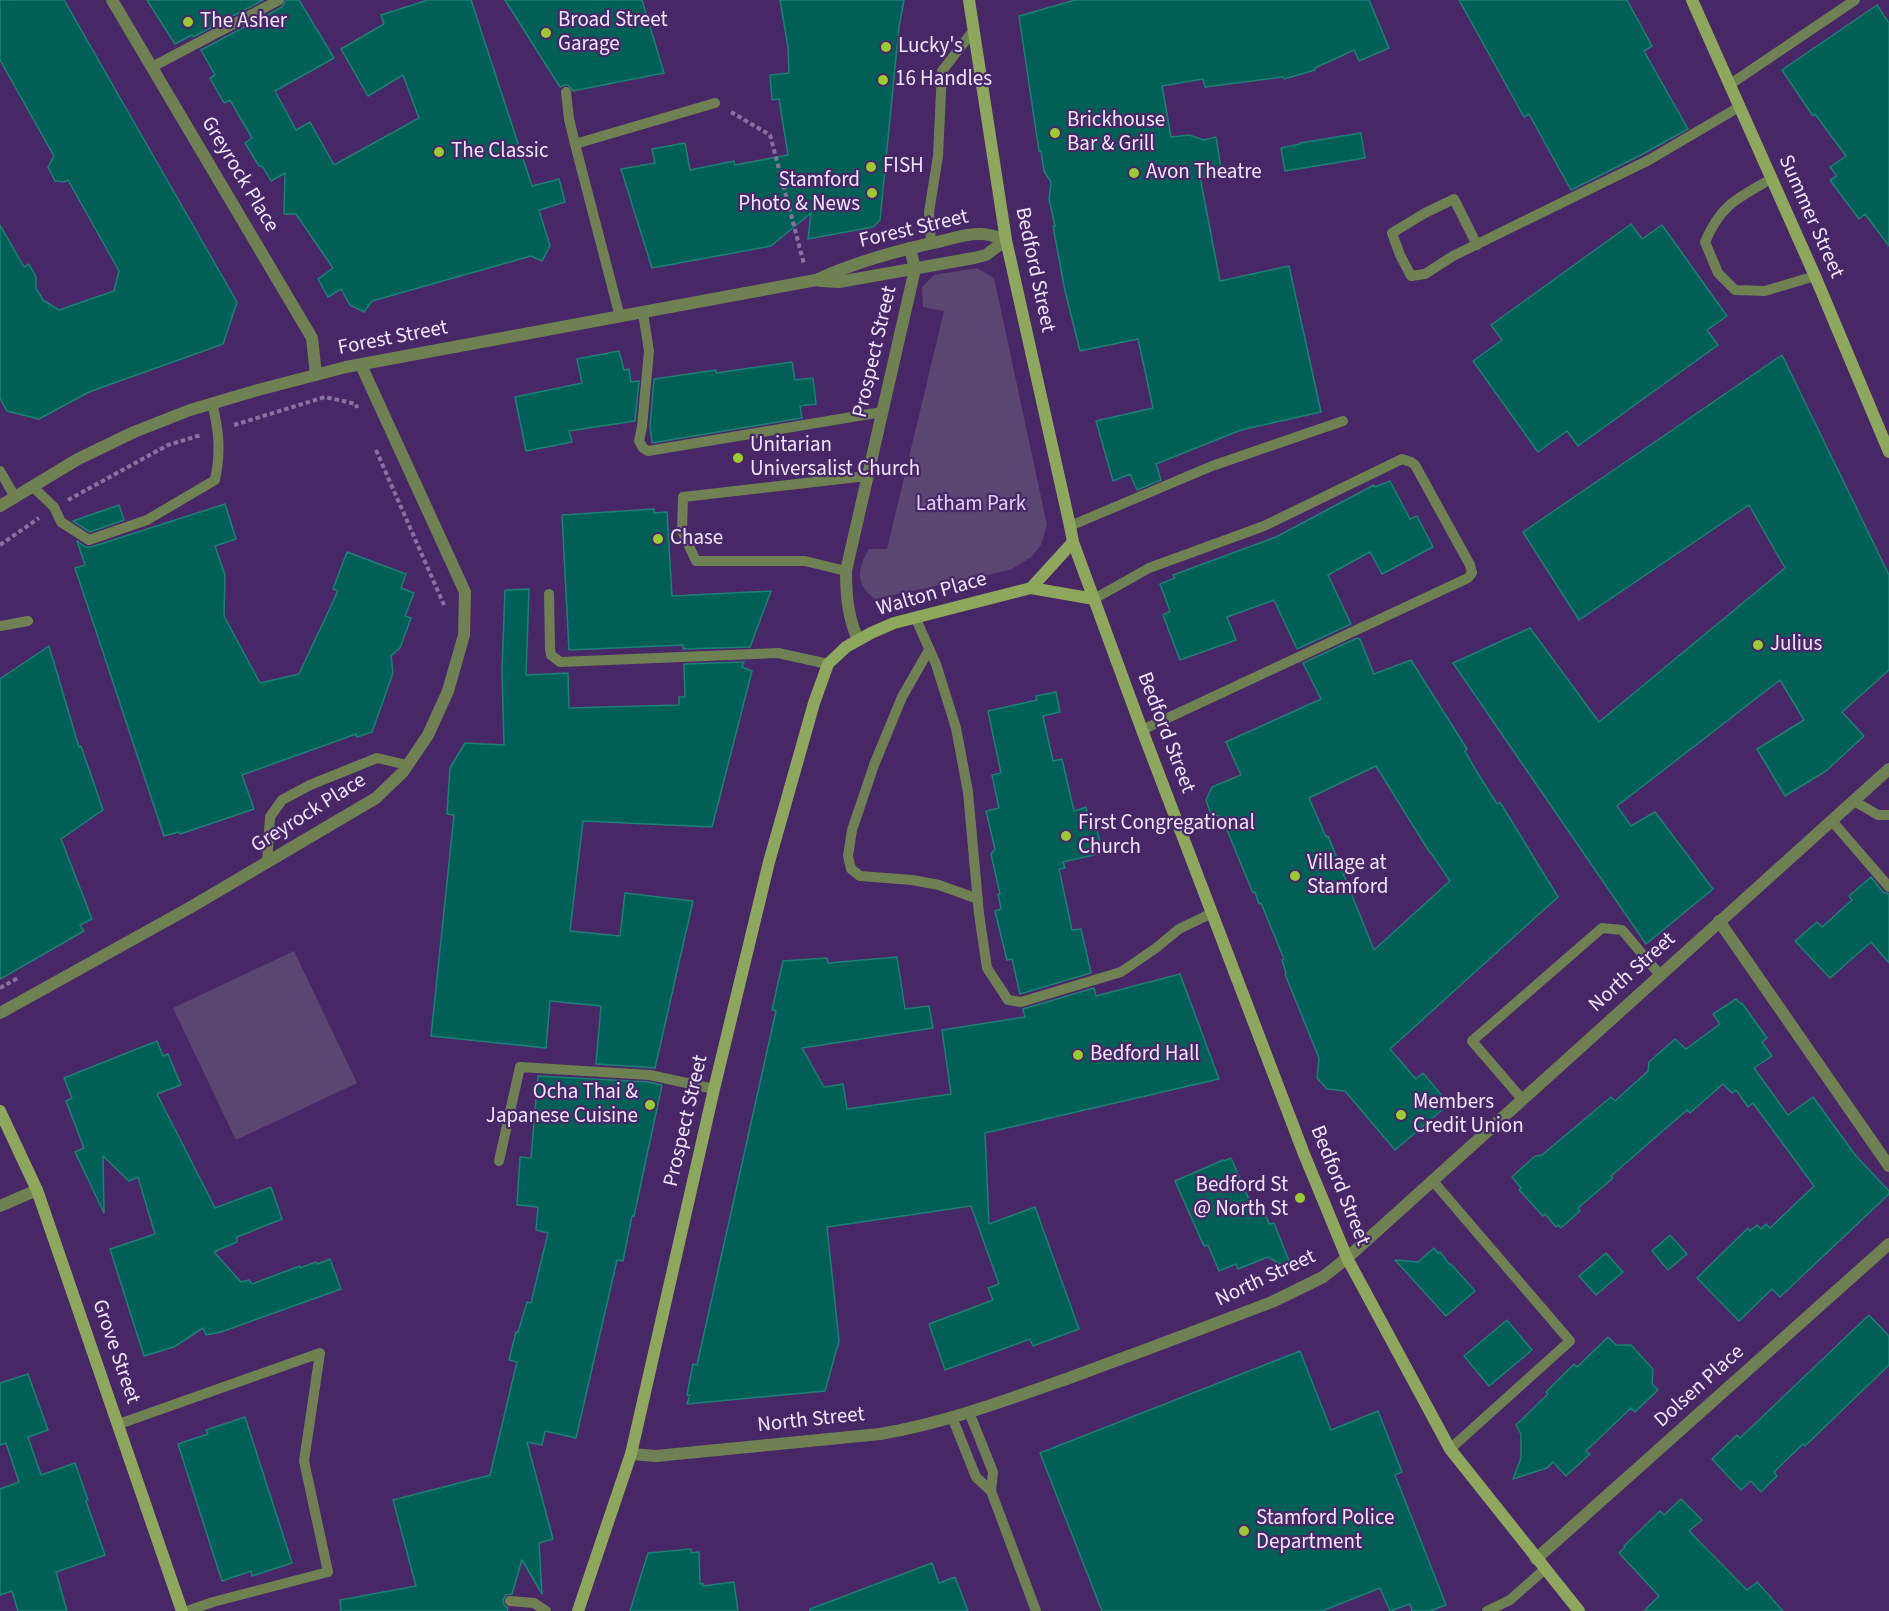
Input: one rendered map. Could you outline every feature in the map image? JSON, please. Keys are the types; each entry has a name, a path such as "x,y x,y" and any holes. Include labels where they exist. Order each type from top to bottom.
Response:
{"main road":[{"name":"Bedford Street","path":"969,0 1006,240 1070,526 1142,730 1304,1154 1347,1258 1450,1449 1579,1611"},
{"name":"Summer Street","path":"1692,0 1815,276 1889,452"},
{"path":"1031,588 1074,542"},
{"name":"Walton Place","path":"846,647 894,623 1031,588 1094,599"},
{"name":"Prospect Street","path":"578,1611 632,1454 714,1089 769,862 814,703 828,664 846,647"},
{"name":"Grove Street","path":"0,1111 38,1190 182,1611"}],"street":[{"name":"Greyrock Place","path":"112,0 312,338 316,375"},
{"name":"Forest Street","path":"0,506 102,447 165,419 212,403 316,375 361,364 812,281 848,266 910,248 979,233 1006,240"},
{"name":"Forest Street","path":"812,281 839,282 974,258 986,255 1006,240"},
{"name":"Prospect Street","path":"858,640 851,624 846,595 846,571 915,269 910,248"},
{"name":"Greyrock Place","path":"0,1013 191,907 376,798 403,772 428,735 448,692 464,635 465,592 361,364"},
{"name":"North Street","path":"632,1454 656,1456 880,1434 952,1418 1130,1356 1272,1302 1315,1282 1347,1258 1889,769"},
{"path":"1719,921 1889,1166"},
{"path":"0,1206 38,1190"},
{"name":"Dolsen Place","path":"1536,1559 1889,1244"}],"lane":[{"path":"152,67 279,0"},
{"path":"1730,85 1855,0"},
{"path":"932,243 929,212 938,156 942,71 973,31"},
{"path":"566,92 569,119 620,317"},
{"path":"575,144 715,103"},
{"path":"1477,245 1454,199 1392,233 1411,276 1425,274 1453,256 1477,245 1649,160 1739,107"},
{"path":"1771,179 1730,203 1713,222 1705,242 1718,273 1735,291 1765,291 1815,276"},
{"path":"644,313 649,351 639,441 648,451 882,412"},
{"path":"32,486 54,507 61,522 89,540 147,520 215,480 220,457 219,429 212,403"},
{"path":"1070,526 1212,466 1343,421"},
{"path":"1094,599 1149,568 1264,526 1402,459 1415,465 1470,565 1472,573 1468,578 1142,730"},
{"path":"0,471 15,497"},
{"path":"846,571 805,561 696,561 682,531 683,497 867,476"},
{"path":"549,594 550,649 551,655 560,662 778,653 828,664"},
{"path":"915,617 936,664 956,728 968,792 987,968 1008,1000 1021,1002 1121,972 1179,929 1212,913"},
{"path":"0,626 28,621"},
{"path":"929,650 902,697 874,765 852,830 848,856 851,869 860,876 912,880 939,885 978,899"},
{"path":"267,862 270,817 282,800 310,785 377,758 408,765"},
{"path":"1854,801 1878,815 1889,815"},
{"path":"1832,821 1889,887"},
{"path":"1522,1099 1472,1041 1602,928 1622,930 1660,975"},
{"path":"499,1161 520,1067 650,1075 714,1089"},
{"path":"1432,1180 1570,1341 1450,1449"},
{"path":"119,1424 320,1353 304,1461 328,1572 187,1611"},
{"path":"969,1412 993,1472 991,1491 1036,1611"},
{"path":"952,1418 976,1478 991,1491"},
{"path":"1487,1611 1509,1607 1545,1569"},
{"path":"510,1601 534,1603 546,1611"}],"path":[{"path":"715,103 770,135 812,281"},
{"path":"0,545 54,507 168,445 325,397 356,404 360,414"},
{"path":"374,446 448,613"},
{"path":"0,988 21,977"}],"green space":[{"name":"Latham Park","path":"977,268 994,278 1047,525 1041,545 1031,557 1010,570 875,599 864,588 860,570 869,549 887,549 944,311 923,307 922,287 934,275"},
{"path":"294,951 357,1083 236,1140 173,1008"}],"building":[{"path":"0,0 64,0 237,302 223,344 89,392 39,419 7,411 0,398 0,225 24,267 29,264 36,277 36,288 43,300 59,310 114,291 119,271 68,180 55,181 48,167 54,156 0,60"},
{"name":"The Asher","path":"147,0 263,0 175,44"},
{"name":"The Classic","path":"286,0 299,0 334,58 275,91 296,130 310,122 334,165 419,118 403,75 368,96 341,49 384,24 381,15 428,0 471,0 532,186 559,179 565,202 539,210 550,246 542,261 531,256 372,301 364,312 350,305 341,289 328,297 318,279 333,268 296,214 284,214 285,173 271,181 263,167 259,166 245,143 252,138 230,100 224,103 210,78 215,75 201,50 282,7"},
{"path":"505,0 642,0 664,73 573,91 568,85 560,87"},
{"path":"780,0 904,0 899,27 880,220 873,227 808,239 811,213 771,246 652,268 621,169 655,163 652,149 685,143 690,170 734,161 735,165 788,155 779,99 772,100 770,75 789,73 788,47"},
{"path":"1075,0 1369,0 1389,48 1359,61 1354,50 1315,70 1284,79 1283,77 1205,87 1203,79 1162,86 1171,137 1189,135 1204,140 1216,137 1222,175 1200,177 1220,281 1289,266 1321,412 1241,430 1156,464 1161,480 1137,490 1130,474 1113,481 1096,421 1153,408 1138,339 1080,351 1065,291 1053,226 1055,226 1049,199 1051,182 1044,171 1041,151 1039,151 1019,16"},
{"path":"1459,0 1627,0 1652,46 1644,51 1688,129 1571,190 1529,114 1524,117"},
{"path":"1877,5 1889,23 1889,246 1865,214 1859,219 1830,180 1837,176 1830,167 1846,156 1815,114 1813,116 1782,70"},
{"path":"1361,133 1365,158 1285,171 1281,148"},
{"path":"1631,224 1642,239 1662,225 1727,316 1707,330 1718,345 1578,446 1567,431 1538,452 1473,361 1502,340 1491,325"},
{"path":"619,351 624,370 629,369 631,382 639,381 635,421 569,431 572,442 526,451 515,397 582,383 577,359"},
{"name":"Julius","path":"1782,355 1889,575 1889,670 1842,712 1864,736 1826,771 1785,796 1757,749 1804,720 1780,680 1617,806 1631,826 1655,812 1713,889 1646,944 1453,663 1530,628 1599,722 1785,568 1749,505 1579,620 1523,532"},
{"path":"792,362 795,380 813,378 816,404 800,406 802,418 652,443 650,427 654,379"},
{"path":"1390,481 1410,519 1417,516 1433,547 1382,574 1370,552 1328,575 1351,624 1297,649 1274,600 1227,617 1236,640 1180,660 1163,615 1170,611 1160,584 1175,578 1173,575 1276,537 1374,485 1375,487"},
{"path":"225,504 236,539 215,546 225,575 224,616 260,683 299,674 338,591 333,589 347,552 406,574 401,588 414,593 405,616 411,618 400,648 391,656 393,673 372,732 357,737 356,734 242,775 254,809 180,834 179,832 164,836 75,568 85,565 77,541 85,547 91,547"},
{"path":"119,505 124,520 90,532 73,521"},
{"path":"654,509 654,513 667,512 672,596 771,591 750,647 683,649 683,645 569,650 562,515"},
{"path":"529,589 526,675 568,673 569,708 679,705 679,697 685,697 684,664 744,662 742,667 752,671 712,827 583,821 570,931 620,936 625,893 693,901 655,1068 596,1064 601,1006 550,1001 546,1048 431,1036 454,815 447,814 450,768 465,743 504,745 502,670 505,590"},
{"name":"Village at Stamford","path":"1357,638 1360,639 1374,674 1411,660 1467,749 1465,751 1474,767 1497,804 1500,802 1558,897 1390,1049 1416,1079 1423,1073 1449,1104 1395,1150 1345,1091 1327,1089 1317,1078 1319,1058 1285,974 1282,960 1284,959 1261,903 1259,904 1255,892 1253,893 1222,818 1210,812 1206,800 1212,787 1241,775 1226,742 1321,699 1303,663","holes":["1376,766 1450,881 1374,950 1328,836 1326,837 1309,798"]},
{"path":"49,646 79,747 81,746 103,810 61,839 92,919 80,925 84,931 0,979 0,679"},
{"path":"1056,692 1060,712 1043,716 1053,761 1062,759 1074,811 1086,807 1089,824 1091,828 1097,830 1101,845 1094,855 1063,862 1065,868 1059,869 1072,930 1081,929 1091,973 1020,994 1012,959 1007,960 995,911 1001,909 998,894 1000,894 991,854 995,849 986,811 999,808 992,775 1001,773 988,711 1037,700 1036,696"},
{"path":"1871,877 1883,892 1889,894 1889,963 1871,942 1830,978 1795,941 1817,922 1822,927 1852,900 1849,896"},
{"path":"897,957 905,1009 929,1006 933,1028 802,1048 824,1087 843,1084 847,1109 951,1094 942,1030 1025,1017 1023,1009 1094,988 1096,996 1180,974 1219,1079 985,1133 989,1224 1035,1207 1079,1329 1033,1346 1030,1339 945,1370 929,1324 993,1300 988,1288 999,1284 971,1206 827,1227 839,1341 825,1391 687,1404 693,1364 697,1365 776,1011 772,1010 783,961 827,958 828,963"},
{"path":"1736,999 1742,1003 1767,1038 1762,1042 1772,1056 1754,1068 1788,1115 1813,1097 1856,1156 1889,1191 1889,1194 1780,1297 1772,1289 1739,1321 1697,1278 1748,1228 1750,1231 1757,1225 1761,1229 1766,1224 1770,1228 1814,1186 1753,1103 1748,1107 1736,1090 1732,1093 1723,1084 1690,1113 1687,1110 1611,1176 1613,1178 1578,1208 1580,1211 1561,1228 1558,1225 1556,1227 1545,1214 1543,1216 1519,1190 1521,1188 1512,1177 1535,1156 1542,1155 1611,1097 1615,1101 1648,1071 1649,1062 1675,1039 1686,1049 1720,1024 1713,1014"},
{"path":"157,1041 163,1056 168,1054 181,1085 157,1094 215,1208 271,1187 282,1219 237,1237 237,1242 214,1252 241,1282 249,1280 252,1284 300,1266 300,1268 330,1259 341,1289 221,1332 206,1335 203,1328 174,1347 144,1356 110,1249 155,1234 138,1177 129,1181 103,1156 104,1213 75,1152 84,1148 66,1101 72,1098 64,1078"},
{"path":"538,1076 649,1082 662,1085 634,1216 632,1216 623,1261 617,1260 576,1438 545,1431 542,1445 527,1442 553,1539 539,1543 542,1594 522,1560 512,1594 506,1595 503,1600 504,1605 508,1608 507,1611 341,1611 340,1600 416,1586 393,1500 490,1475 517,1362 509,1360 527,1302 531,1303 548,1233 536,1230 538,1207 517,1205 520,1157 531,1158"},
{"path":"1231,1158 1255,1213 1263,1209 1269,1224 1274,1223 1293,1271 1268,1257 1238,1269 1236,1264 1219,1271 1208,1245 1204,1246 1175,1181"},
{"path":"1670,1235 1687,1254 1668,1270 1652,1251"},
{"path":"1434,1248 1475,1291 1446,1316 1395,1260 1418,1262"},
{"path":"1606,1253 1623,1272 1596,1295 1579,1276"},
{"path":"1869,1315 1889,1336 1889,1365 1805,1446 1803,1444 1774,1472 1777,1476 1761,1492 1751,1481 1741,1490 1712,1459 1737,1435 1740,1438"},
{"path":"1507,1320 1532,1350 1489,1386 1464,1356"},
{"path":"1608,1337 1616,1345 1631,1345 1653,1369 1652,1384 1658,1390 1635,1412 1631,1408 1586,1451 1590,1454 1566,1476 1553,1462 1547,1468 1513,1479 1521,1458 1521,1434 1516,1425 1548,1394 1546,1392 1574,1364 1577,1367"},
{"name":"Stamford Police Department","path":"1300,1351 1331,1430 1378,1411 1402,1472 1395,1475 1446,1605 1430,1611 1412,1611 1410,1604 1390,1611 1380,1588 1322,1611 1102,1611 1040,1453"},
{"path":"28,1374 48,1430 28,1437 41,1475 75,1463 105,1555 56,1572 67,1611 18,1611 12,1591 0,1595 0,1489 19,1482 6,1443 0,1445 0,1383"},
{"path":"245,1417 292,1563 252,1576 251,1571 222,1581 178,1444 208,1434 206,1430"},
{"path":"1681,1499 1702,1520 1689,1531 1747,1590 1757,1582 1783,1611 1644,1611 1659,1596 1619,1553 1660,1511 1664,1515"},
{"path":"691,1549 691,1553 699,1552 700,1584 703,1583 703,1586 734,1582 738,1611 630,1611 648,1553"},
{"path":"932,1563 939,1583 955,1577 968,1611 810,1611 810,1609"}],"place":[{"name":"The Asher","path":"188,22"},
{"name":"Broad Street Garage","path":"546,33"},
{"name":"Lucky's","path":"886,47"},
{"name":"16 Handles","path":"883,80"},
{"name":"Brickhouse Bar & Grill","path":"1055,133"},
{"name":"The Classic","path":"439,152"},
{"name":"FISH","path":"871,167"},
{"name":"Avon Theatre","path":"1134,173"},
{"name":"Stamford Photo & News","path":"872,193"},
{"name":"Unitarian Universalist Church","path":"738,458"},
{"name":"Chase","path":"658,539"},
{"name":"Julius","path":"1758,645"},
{"name":"First Congregational Church","path":"1066,836"},
{"name":"Village at Stamford","path":"1295,876"},
{"name":"Bedford Hall","path":"1078,1055"},
{"name":"Ocha Thai & Japanese Cuisine","path":"650,1105"},
{"name":"Members Credit Union","path":"1401,1115"},
{"name":"Bedford St @ North St","path":"1300,1198"},
{"name":"Stamford Police Department","path":"1244,1531"}]}
